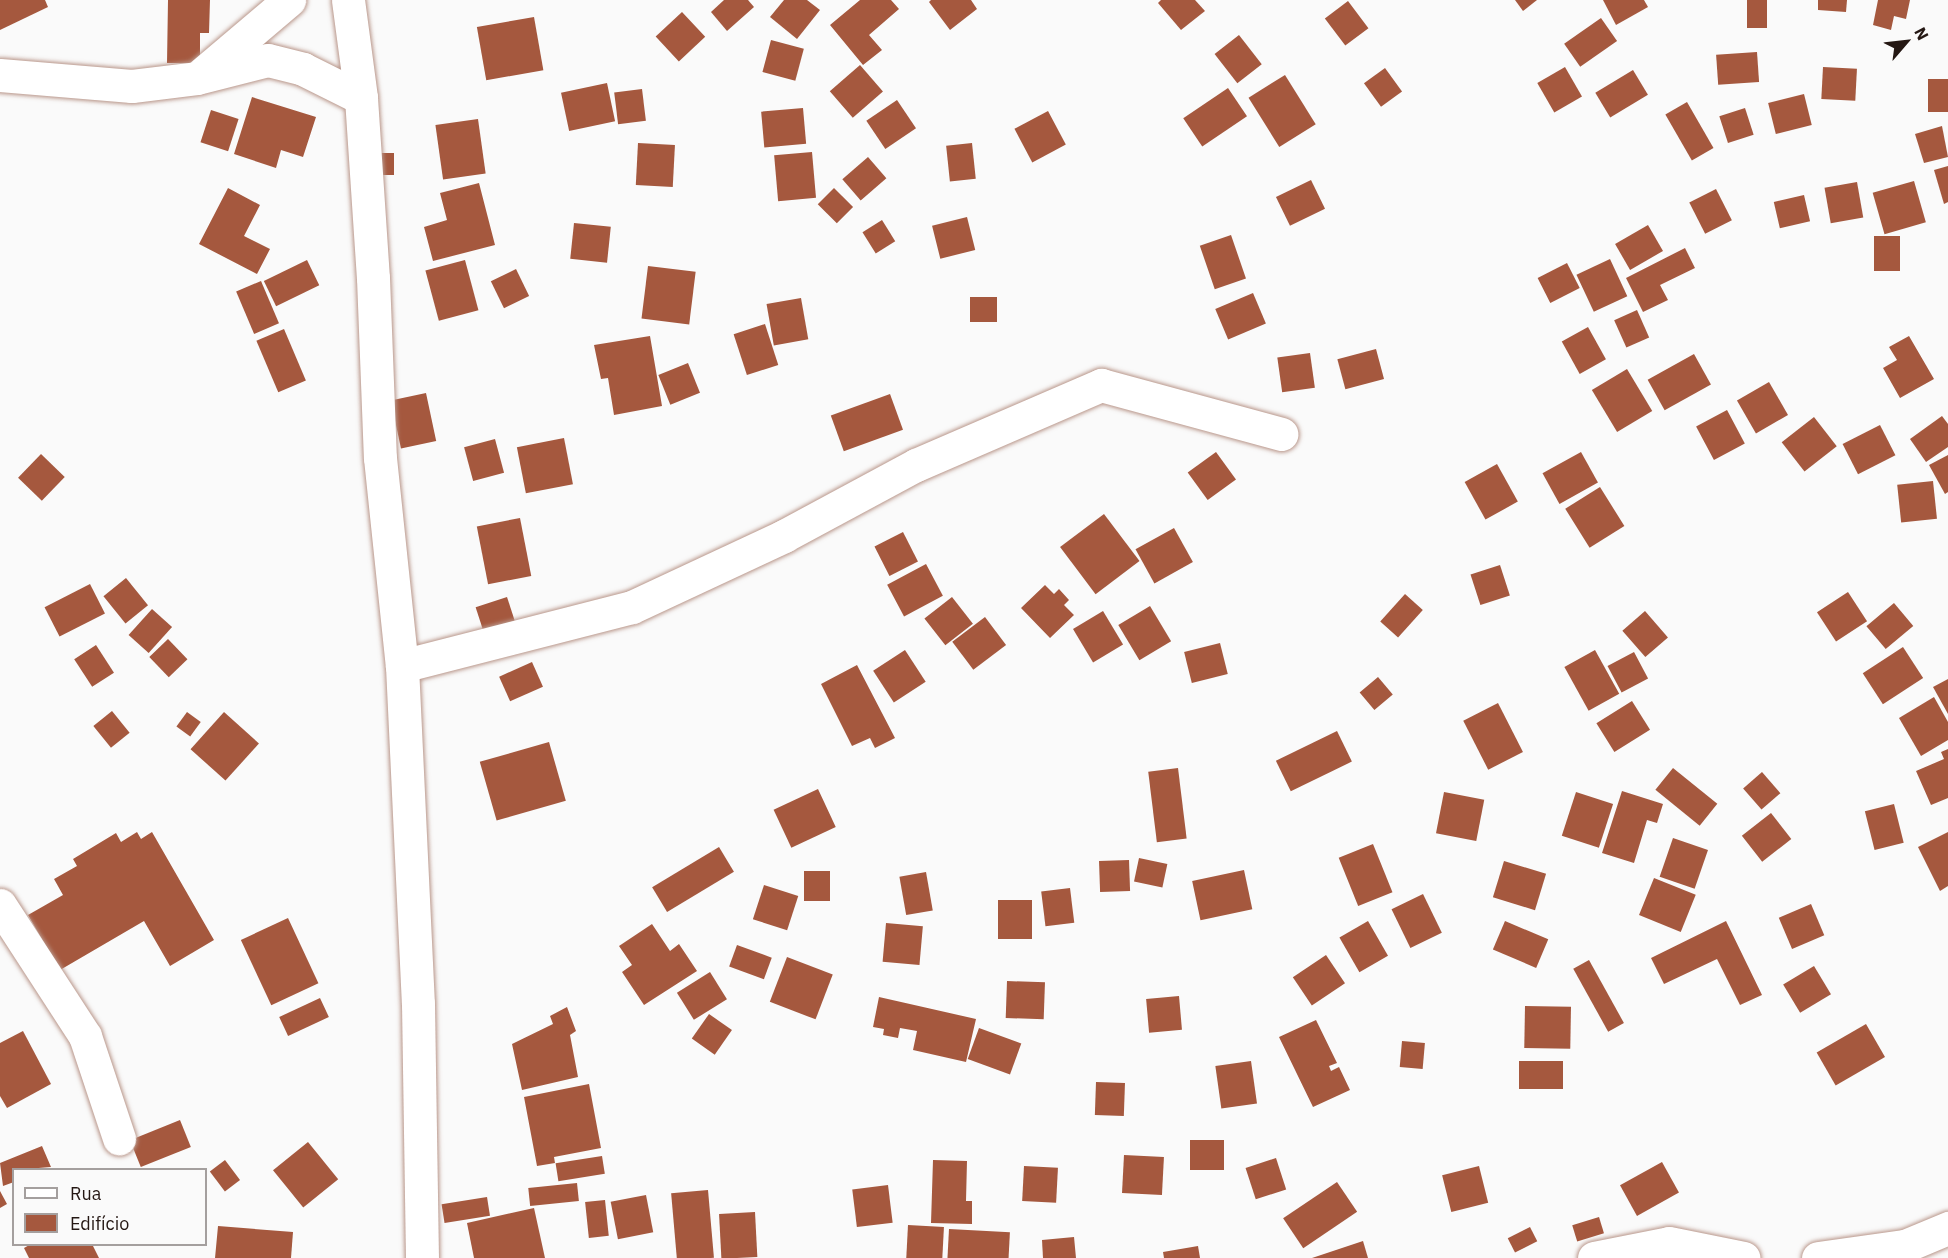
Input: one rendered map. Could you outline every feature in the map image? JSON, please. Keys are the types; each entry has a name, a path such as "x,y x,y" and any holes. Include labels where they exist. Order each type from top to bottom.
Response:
{"street":[{"path":"197,78 289,0"},
{"path":"348,0 361,98 373,278 380,458 402,666 418,1004 422,1258"},
{"path":"0,75 132,86 197,78 268,60 303,69 361,98"},
{"path":"402,666 632,607 784,536 916,465 1101,385 1281,434"},
{"path":"0,905 85,1036 120,1138"},
{"path":"1818,1258 1905,1246 1948,1228"},
{"path":"1594,1258 1669,1243 1744,1258"}],"building":[{"path":"0,0 45,0 48,7 0,30"},
{"path":"168,0 210,0 209,33 200,33 200,63 167,63"},
{"path":"724,0 748,0 754,7 727,31 711,12"},
{"path":"784,0 807,0 820,10 797,39 770,17"},
{"path":"860,0 891,0 899,9 869,35 882,50 863,65 830,25"},
{"path":"931,0 971,0 977,9 950,30 929,2"},
{"path":"1161,0 1195,0 1205,11 1181,30 1158,3"},
{"path":"1515,0 1537,0 1523,11"},
{"path":"1603,0 1644,0 1648,7 1616,25"},
{"path":"1747,0 1767,0 1767,28 1747,28"},
{"path":"1818,0 1847,0 1846,12 1818,10"},
{"path":"1878,0 1910,0 1906,19 1894,16 1891,30 1873,25"},
{"path":"1348,1 1368,28 1345,46 1325,18"},
{"path":"682,12 705,37 679,61 656,37"},
{"path":"534,17 543,70 486,80 477,27"},
{"path":"1601,18 1617,41 1580,67 1564,44"},
{"path":"1239,35 1262,64 1237,83 1215,54"},
{"path":"771,40 804,49 795,81 762,72"},
{"path":"1757,52 1759,82 1718,85 1716,55"},
{"path":"860,65 883,91 853,118 830,91"},
{"path":"1565,67 1582,96 1554,112 1537,83"},
{"path":"1823,67 1857,69 1855,101 1821,99"},
{"path":"1385,68 1402,91 1381,107 1364,83"},
{"path":"1633,70 1648,95 1610,118 1595,93"},
{"path":"1285,75 1316,124 1279,147 1249,98"},
{"path":"1928,79 1948,79 1948,112 1928,112"},
{"path":"607,83 615,121 569,131 561,93"},
{"path":"1228,88 1247,116 1202,146 1183,118"},
{"path":"642,89 646,121 618,124 614,92"},
{"path":"1804,94 1812,125 1776,134 1768,103"},
{"path":"252,97 316,117 303,157 281,150 276,168 234,154"},
{"path":"897,100 916,128 885,149 866,121"},
{"path":"1687,102 1714,148 1692,160 1665,114"},
{"path":"803,108 806,144 764,148 761,112"},
{"path":"1745,108 1754,135 1728,143 1719,116"},
{"path":"211,110 239,119 228,151 200,142"},
{"path":"1048,111 1066,145 1032,162 1014,129"},
{"path":"478,119 486,173 443,179 435,125"},
{"path":"1942,126 1948,157 1924,163 1915,134"},
{"path":"638,143 675,145 673,187 636,185"},
{"path":"972,143 976,179 950,182 946,146"},
{"path":"812,152 816,198 778,201 774,155"},
{"path":"368,153 394,153 394,175 368,175"},
{"path":"868,157 886,178 861,200 842,179"},
{"path":"1948,166 1948,202 1944,204 1934,170"},
{"path":"1311,180 1325,209 1290,226 1276,197"},
{"path":"1914,181 1926,222 1885,234 1873,193"},
{"path":"1857,182 1863,217 1831,223 1825,188"},
{"path":"479,183 495,245 433,261 424,227 447,220 440,193"},
{"path":"228,188 260,205 244,236 270,249 257,274 199,244"},
{"path":"834,188 853,207 837,223 818,204"},
{"path":"1716,189 1732,220 1705,234 1689,203"},
{"path":"1804,195 1810,221 1780,228 1774,202"},
{"path":"967,217 975,250 940,259 932,226"},
{"path":"882,220 895,241 876,253 862,232"},
{"path":"574,223 611,227 607,263 570,259"},
{"path":"1648,225 1663,251 1630,270 1615,244"},
{"path":"1231,235 1246,278 1215,289 1200,246"},
{"path":"1874,236 1900,236 1900,271 1874,271"},
{"path":"1685,248 1695,268 1660,285 1668,300 1643,312 1626,278"},
{"path":"1610,259 1627,296 1594,312 1576,275"},
{"path":"307,260 319,285 276,306 264,281"},
{"path":"465,260 478,310 439,321 425,271"},
{"path":"1567,263 1580,288 1550,303 1538,278"},
{"path":"648,266 696,272 689,324 642,319"},
{"path":"516,269 529,296 504,308 491,281"},
{"path":"261,281 279,323 254,334 236,292"},
{"path":"1253,293 1266,323 1228,339 1215,309"},
{"path":"970,297 997,297 997,322 970,322"},
{"path":"801,298 808,339 774,345 767,304"},
{"path":"1637,310 1649,337 1626,348 1614,320"},
{"path":"765,324 778,365 747,375 734,334"},
{"path":"1588,327 1606,359 1580,374 1562,342"},
{"path":"284,329 306,381 278,392 256,341"},
{"path":"650,336 662,406 614,415 608,378 601,379 594,345"},
{"path":"1909,336 1934,379 1900,398 1883,368 1897,360 1889,347"},
{"path":"1376,349 1384,379 1345,389 1337,359"},
{"path":"1310,353 1315,388 1282,392 1277,358"},
{"path":"1694,354 1711,385 1665,410 1648,380"},
{"path":"688,363 700,393 670,405 658,375"},
{"path":"1627,369 1652,411 1617,432 1592,390"},
{"path":"1769,382 1788,415 1756,433 1737,400"},
{"path":"426,393 436,441 401,448 391,400"},
{"path":"890,394 903,430 844,451 831,416"},
{"path":"1727,410 1745,444 1714,460 1696,426"},
{"path":"1942,416 1948,424 1948,447 1926,462 1910,439"},
{"path":"1814,417 1837,446 1804,471 1782,442"},
{"path":"1880,425 1895,455 1858,474 1843,444"},
{"path":"564,438 573,484 526,493 517,447"},
{"path":"495,439 504,473 473,481 464,447"},
{"path":"1216,452 1236,480 1208,500 1188,473"},
{"path":"1581,452 1598,483 1559,504 1543,473"},
{"path":"41,454 65,477 42,501 18,478"},
{"path":"1948,455 1948,492 1945,494 1929,465"},
{"path":"1497,464 1518,502 1485,520 1465,482"},
{"path":"1933,481 1937,519 1901,523 1897,485"},
{"path":"1600,487 1624,526 1590,548 1565,509"},
{"path":"1104,514 1140,561 1096,594 1060,547"},
{"path":"520,518 531,576 488,584 477,526"},
{"path":"1174,528 1193,562 1154,583 1136,549"},
{"path":"903,532 918,561 889,576 874,547"},
{"path":"926,564 943,596 904,616 887,585"},
{"path":"1500,565 1510,595 1480,605 1471,575"},
{"path":"126,578 148,605 125,623 103,596"},
{"path":"90,584 105,613 60,637 45,607"},
{"path":"1045,585 1054,594 1059,589 1069,600 1064,605 1074,615 1050,638 1021,608"},
{"path":"1848,592 1867,621 1836,642 1817,612"},
{"path":"1405,594 1423,610 1398,638 1380,621"},
{"path":"507,597 515,621 483,631 476,607"},
{"path":"952,597 973,624 945,645 924,619"},
{"path":"1894,603 1913,626 1886,649 1866,626"},
{"path":"1150,606 1171,641 1139,660 1118,625"},
{"path":"152,609 172,627 149,653 129,635"},
{"path":"1103,611 1123,644 1093,662 1073,629"},
{"path":"1645,611 1668,637 1645,657 1622,631"},
{"path":"985,617 1006,645 973,670 952,642"},
{"path":"168,639 187,659 169,677 149,657"},
{"path":"1220,643 1228,674 1192,683 1184,652"},
{"path":"96,645 114,673 92,687 74,659"},
{"path":"1903,647 1923,678 1883,704 1863,673"},
{"path":"905,650 926,682 894,703 873,671"},
{"path":"1595,650 1619,694 1589,711 1564,667"},
{"path":"1634,652 1648,678 1622,693 1608,666"},
{"path":"532,662 543,687 510,701 499,677"},
{"path":"857,665 895,738 875,748 870,738 852,746 821,684"},
{"path":"1378,677 1393,695 1374,710 1360,692"},
{"path":"1948,679 1948,714 1933,687"},
{"path":"1934,697 1948,722 1948,740 1921,756 1899,718"},
{"path":"1632,701 1650,730 1614,752 1596,723"},
{"path":"1498,703 1523,752 1488,770 1463,721"},
{"path":"112,711 130,733 111,748 93,726"},
{"path":"187,712 201,722 190,737 176,727"},
{"path":"224,712 259,743 225,781 191,749"},
{"path":"1337,731 1352,762 1291,791 1276,761"},
{"path":"549,742 566,801 497,820 480,762"},
{"path":"1948,749 1948,798 1931,805 1916,771 1944,759 1941,752"},
{"path":"1178,768 1187,838 1157,842 1148,772"},
{"path":"1673,768 1717,804 1700,826 1655,790"},
{"path":"1762,772 1780,793 1762,810 1743,788"},
{"path":"818,789 836,827 791,848 774,810"},
{"path":"1622,791 1663,804 1657,823 1647,820 1634,863 1602,853"},
{"path":"1444,792 1484,800 1476,841 1436,833"},
{"path":"1576,792 1613,804 1599,848 1562,836"},
{"path":"1894,804 1904,843 1875,850 1865,811"},
{"path":"1771,813 1791,839 1762,862 1742,836"},
{"path":"137,832 141,839 152,832 214,940 170,966 144,921 60,970 28,915 63,895 54,879 77,866 73,859 116,833 121,842"},
{"path":"1948,832 1948,886 1940,891 1918,847"},
{"path":"1673,838 1708,850 1695,889 1660,877"},
{"path":"1373,844 1392,892 1358,906 1339,858"},
{"path":"719,847 734,872 667,912 652,887"},
{"path":"1139,858 1167,864 1162,888 1134,881"},
{"path":"1129,860 1130,891 1100,892 1099,861"},
{"path":"1504,861 1546,874 1535,910 1493,897"},
{"path":"1244,870 1252,909 1200,920 1192,881"},
{"path":"804,871 830,871 830,901 804,901"},
{"path":"926,872 933,910 906,915 899,877"},
{"path":"1654,878 1696,895 1681,932 1639,915"},
{"path":"764,885 798,896 787,930 753,919"},
{"path":"1070,888 1074,923 1045,926 1041,892"},
{"path":"1423,894 1442,933 1410,948 1392,909"},
{"path":"998,900 1032,900 1032,939 998,939"},
{"path":"1811,904 1824,935 1792,949 1779,918"},
{"path":"288,918 318,983 271,1005 241,940"},
{"path":"1368,921 1388,956 1359,972 1339,937"},
{"path":"1505,921 1548,939 1536,968 1493,950"},
{"path":"1726,921 1762,995 1740,1005 1717,959 1664,984 1651,958"},
{"path":"886,923 923,926 919,965 883,962"},
{"path":"652,924 670,951 679,944 697,971 644,1005 622,972 632,965 619,946"},
{"path":"737,945 772,958 764,979 729,967"},
{"path":"1326,955 1345,983 1312,1006 1293,977"},
{"path":"787,957 833,975 816,1019 770,1002"},
{"path":"1589,960 1624,1023 1608,1032 1573,969"},
{"path":"1814,966 1831,994 1800,1013 1783,985"},
{"path":"710,972 727,999 694,1020 677,993"},
{"path":"1007,981 1045,982 1044,1019 1006,1018"},
{"path":"1179,996 1182,1030 1149,1033 1146,999"},
{"path":"879,997 976,1019 966,1062 913,1050 917,1031 900,1028 898,1038 883,1035 884,1029 873,1027"},
{"path":"320,998 329,1017 288,1036 279,1017"},
{"path":"1525,1006 1571,1007 1570,1049 1524,1048"},
{"path":"567,1007 576,1031 570,1035 578,1077 522,1090 512,1044 553,1024 550,1016"},
{"path":"709,1014 732,1030 715,1055 692,1039"},
{"path":"1316,1020 1337,1063 1329,1066 1331,1071 1339,1067 1350,1090 1313,1107 1279,1037"},
{"path":"1866,1024 1885,1057 1836,1085 1817,1052"},
{"path":"979,1028 1021,1043 1010,1074 968,1059"},
{"path":"23,1031 51,1084 7,1108 0,1096 0,1043"},
{"path":"1402,1041 1425,1043 1423,1069 1400,1067"},
{"path":"1251,1061 1257,1104 1221,1109 1215,1066"},
{"path":"1519,1061 1563,1061 1563,1089 1519,1089"},
{"path":"1096,1082 1125,1083 1124,1116 1095,1115"},
{"path":"589,1084 601,1148 554,1157 555,1163 537,1166 524,1097"},
{"path":"180,1120 191,1147 141,1167 130,1140"},
{"path":"1190,1140 1224,1140 1224,1170 1190,1170"},
{"path":"308,1142 338,1179 303,1208 273,1170"},
{"path":"42,1146 51,1167 12,1168 12,1183 3,1186 0,1163"},
{"path":"1124,1155 1164,1157 1162,1195 1122,1193"},
{"path":"602,1156 605,1174 558,1181 556,1163"},
{"path":"1276,1158 1286,1189 1256,1199 1246,1168"},
{"path":"225,1160 240,1180 225,1191 210,1171"},
{"path":"933,1160 967,1161 966,1201 972,1201 972,1224 931,1223"},
{"path":"1662,1162 1679,1193 1637,1216 1620,1185"},
{"path":"1024,1166 1058,1168 1056,1203 1022,1201"},
{"path":"1479,1166 1488,1203 1451,1212 1442,1175"},
{"path":"1337,1182 1357,1212 1303,1248 1283,1218"},
{"path":"577,1183 579,1201 530,1206 528,1188"},
{"path":"888,1185 893,1223 857,1227 852,1189"},
{"path":"708,1190 714,1258 677,1258 671,1193"},
{"path":"0,1191 7,1204 0,1208"},
{"path":"646,1195 653,1232 618,1239 611,1202"},
{"path":"487,1197 490,1216 445,1223 442,1204"},
{"path":"605,1200 609,1236 589,1238 585,1202"},
{"path":"534,1208 545,1258 474,1258 467,1223"},
{"path":"755,1212 757,1257 721,1258 719,1214"},
{"path":"1599,1217 1604,1233 1577,1241 1572,1225"},
{"path":"908,1225 944,1227 942,1258 906,1258"},
{"path":"218,1226 293,1232 291,1258 215,1258"},
{"path":"1530,1227 1537,1241 1515,1253 1508,1238"},
{"path":"949,1229 1010,1232 1009,1258 947,1258"},
{"path":"1074,1237 1076,1258 1043,1258 1042,1240"},
{"path":"1363,1241 1368,1258 1312,1258"},
{"path":"28,1246 93,1246 99,1258 29,1258 24,1248"},
{"path":"1198,1246 1200,1258 1164,1258 1163,1252"}]}
